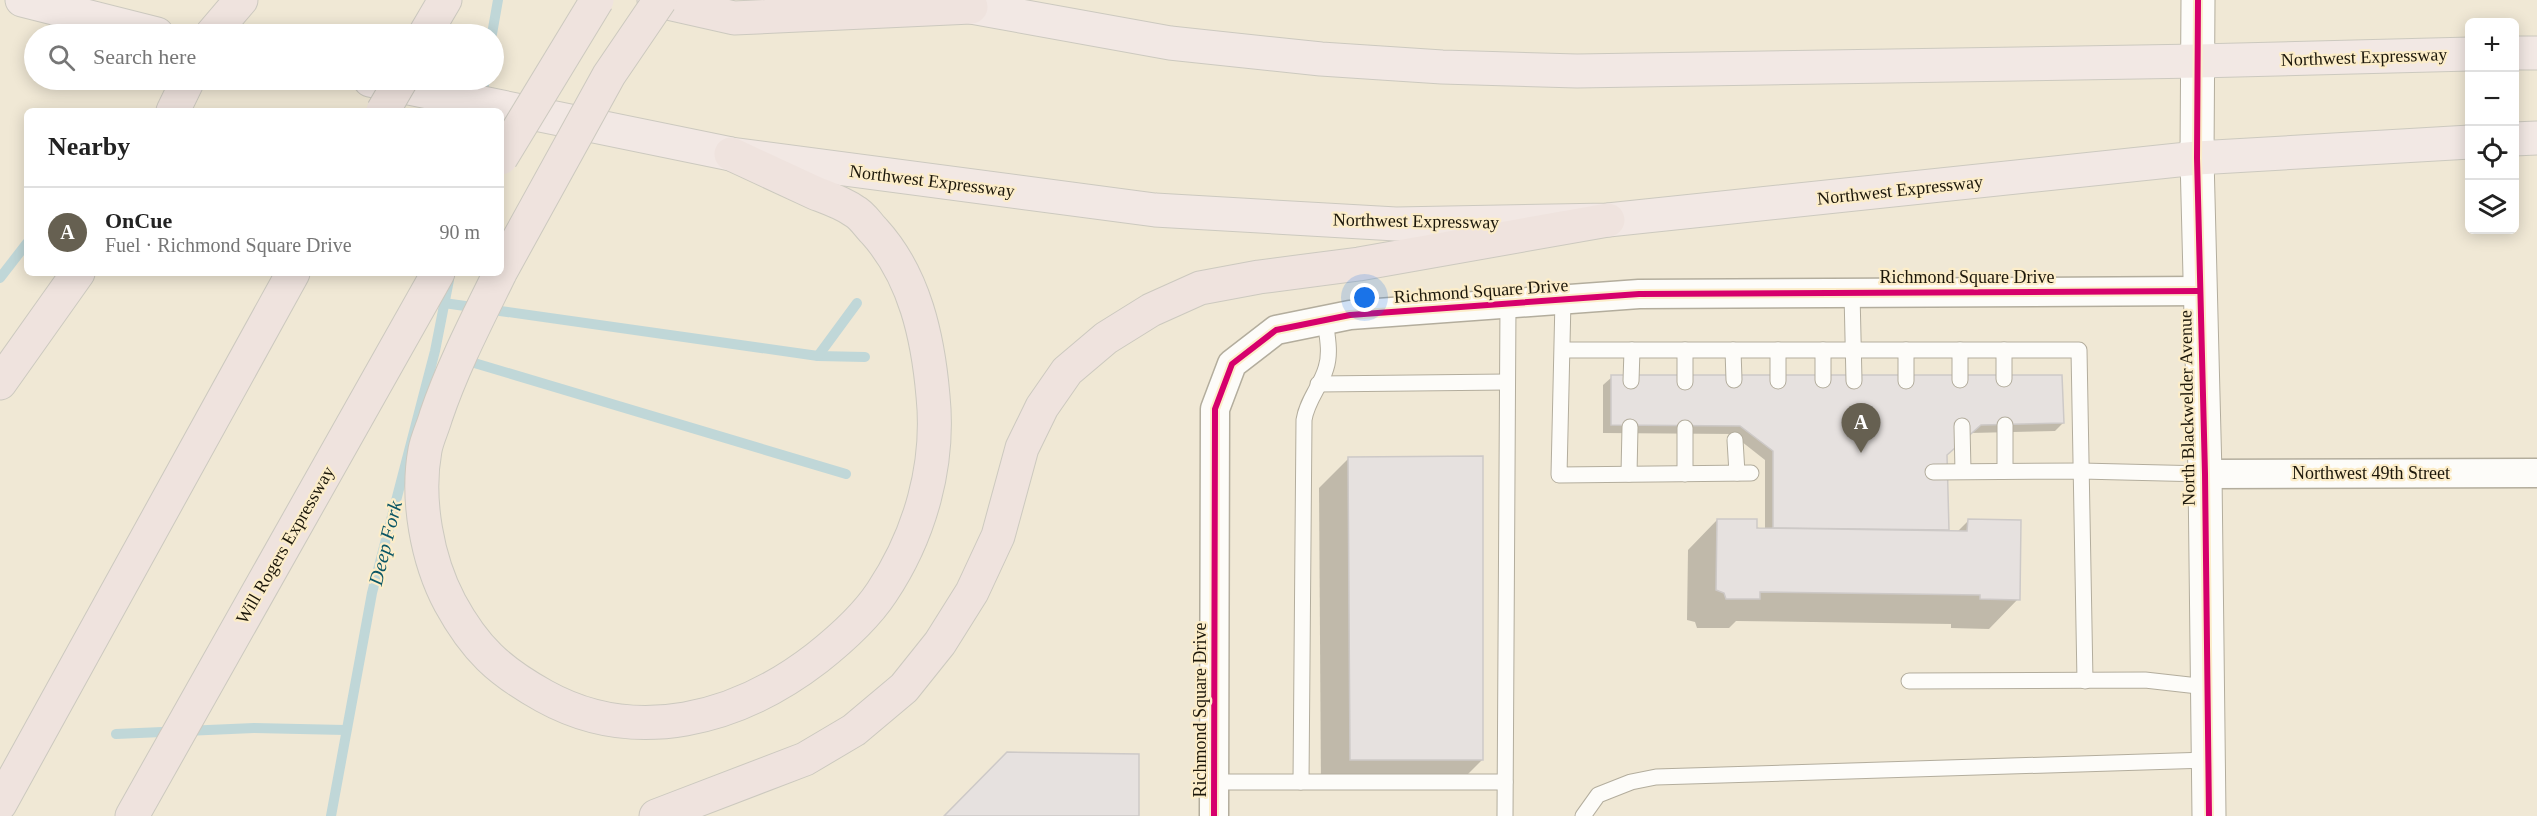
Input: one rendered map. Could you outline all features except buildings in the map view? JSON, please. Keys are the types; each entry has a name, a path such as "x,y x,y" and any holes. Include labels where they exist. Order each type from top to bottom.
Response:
{"highway":[{"path":"22,0 117,24"},
{"path":"221,24 241,0"},
{"path":"431,24 445,0"},
{"path":"504,153 597,0"},
{"path":"654,0 734,18 971,7"},
{"path":"504,267 609,75 660,0"},
{"name":"Northwest Expressway","path":"931,0 1170,43 1321,59 1442,67 1577,71 2198,62 2465,54"},
{"path":"2519,53 2537,52"},
{"path":"174,108 183,90"},
{"path":"386,108 402,90"},
{"name":"Northwest Expressway","path":"433,90 623,133 731,154 1155,210 1396,224 1608,220 2197,158 2465,142"},
{"path":"2519,139 2537,138"},
{"path":"499,276 449,378 425,450 423,503 427,539 435,573 462,626 484,652 511,678 564,707 604,720 657,723 704,716 747,702 796,674 843,638 885,587 902,561 923,507 933,458 934,406 929,357 917,308 905,277 887,246 855,211 731,154"},
{"path":"656,816 805,759 854,730 904,688 940,643 972,591 998,536 1022,448 1042,407 1067,371 1106,338 1151,310 1200,288 1259,277 1359,264 1608,220"},
{"path":"0,383 76,276"},
{"path":"0,804 292,276"},
{"name":"Will Rogers Expressway","path":"134,812 436,276"}],"street":[{"path":"210,24 218,0"},
{"name":"North Blackwelder Avenue","path":"2198,0 2197,158 2205,474 2209,816"},
{"name":"Richmond Square Drive","path":"1214,816 1215,409 1232,364 1276,330 1350,315 1639,294 2200,291"},
{"name":"Northwest 49th Street","path":"2205,474 2537,473"}],"lane":[{"path":"1852,293 1854,381"},
{"path":"1563,300 1559,475 1744,473 1734,440"},
{"path":"1505,816 1508,303"},
{"path":"1301,782 1304,420 1306,405 1326,369 1329,356 1325,320"},
{"path":"1563,350 2079,350 2085,681"},
{"path":"1631,381 1632,350"},
{"path":"1685,350 1685,382"},
{"path":"1732,350 1734,380"},
{"path":"1778,350 1778,381"},
{"path":"1823,350 1823,380"},
{"path":"1906,350 1906,381"},
{"path":"1960,350 1960,380"},
{"path":"2004,350 2004,379"},
{"path":"1318,384 1507,382"},
{"path":"2005,425 2005,471"},
{"path":"1962,426 1963,471"},
{"path":"1629,474 1630,427"},
{"path":"1685,428 1685,474"},
{"path":"1933,472 2081,471 2205,474"},
{"path":"1909,681 2145,680 2207,687"},
{"path":"1583,816 1598,795 1631,782 1656,777 2208,760"},
{"path":"1215,782 1505,782"}],"waterway":[{"name":"Deep Fork","path":"494,24 498,0"},
{"name":"Deep Fork","path":"481,99 483,90"},
{"path":"0,278 24,247"},
{"name":"Deep Fork","path":"331,816 372,593 435,351 449,280"},
{"path":"444,303 818,356 865,357"},
{"path":"818,356 857,303"},
{"path":"461,359 846,474"},
{"path":"116,734 254,728 345,730"}],"cycle path":[{"path":"2198,0 2197,158 2205,474 2209,816"},
{"path":"1214,816 1215,409 1232,364 1276,330 1350,315 1639,294 2200,291"}],"place":[{"name":"OnCue","path":"1861,453"}]}
